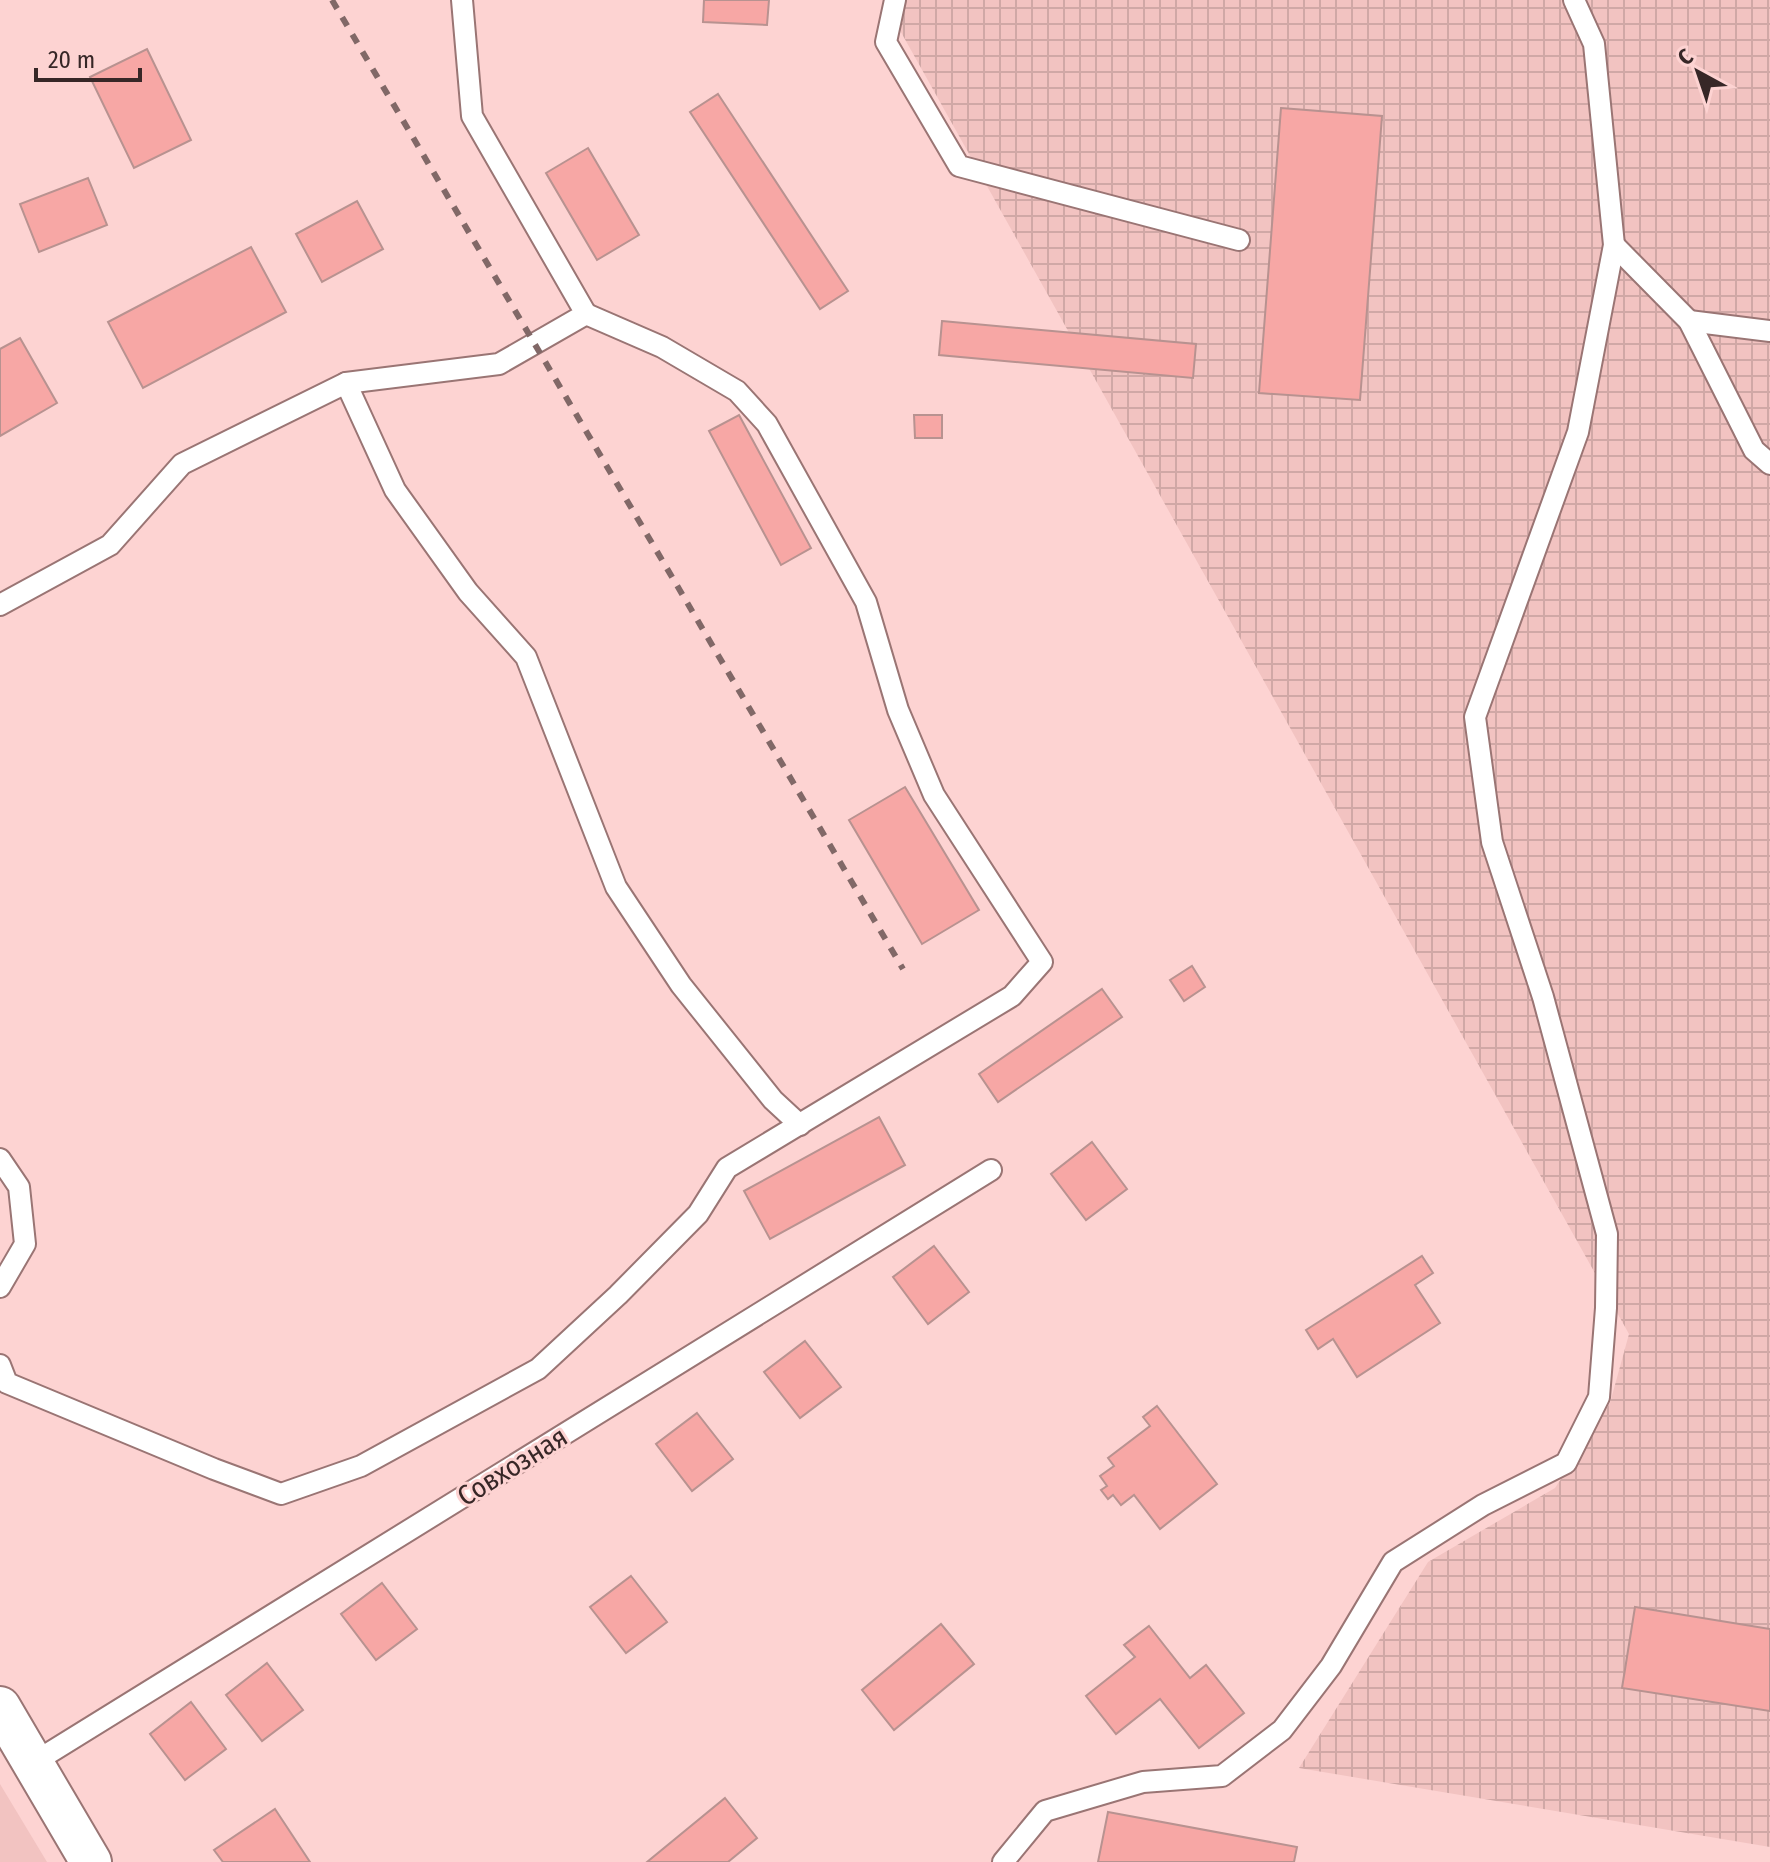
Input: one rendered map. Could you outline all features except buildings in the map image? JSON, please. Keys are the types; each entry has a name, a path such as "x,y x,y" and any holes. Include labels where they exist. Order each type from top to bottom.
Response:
{"street":[{"path":"0,1707 91,1862"}],"lane":[{"path":"2,1375 214,1469 281,1494 361,1466 538,1369 618,1295 698,1214 727,1168 1012,996 1042,962 934,795 898,710 866,602 767,424 737,391 662,347 586,314 472,116 462,0"},
{"path":"895,0 886,42 959,166 1239,240"},
{"path":"1003,1862 1045,1811 1143,1782 1222,1776 1282,1730 1331,1666 1393,1562 1483,1505 1566,1463 1599,1397 1606,1308 1607,1234 1543,997 1492,842 1475,717 1578,432 1614,245 1594,44 1574,0"},
{"path":"1614,245 1689,321 1754,450 1770,464"},
{"path":"0,605 110,545 182,464 346,383 499,364 586,314"},
{"path":"1689,321 1770,331"},
{"path":"346,383 395,490 468,592 526,657 616,887 681,985 773,1100 800,1125"},
{"path":"0,1159 19,1187 25,1244 0,1287"},
{"name":"Совхозная","path":"33,1763 991,1170"}],"shaded area":[{"path":"883,0 1770,0 1770,1847 1299,1768 1428,1562 1555,1488 1610,1403 1629,1334"},
{"path":"0,1784 47,1862 0,1862"}],"railway":[{"path":"332,0 903,969"}]}
